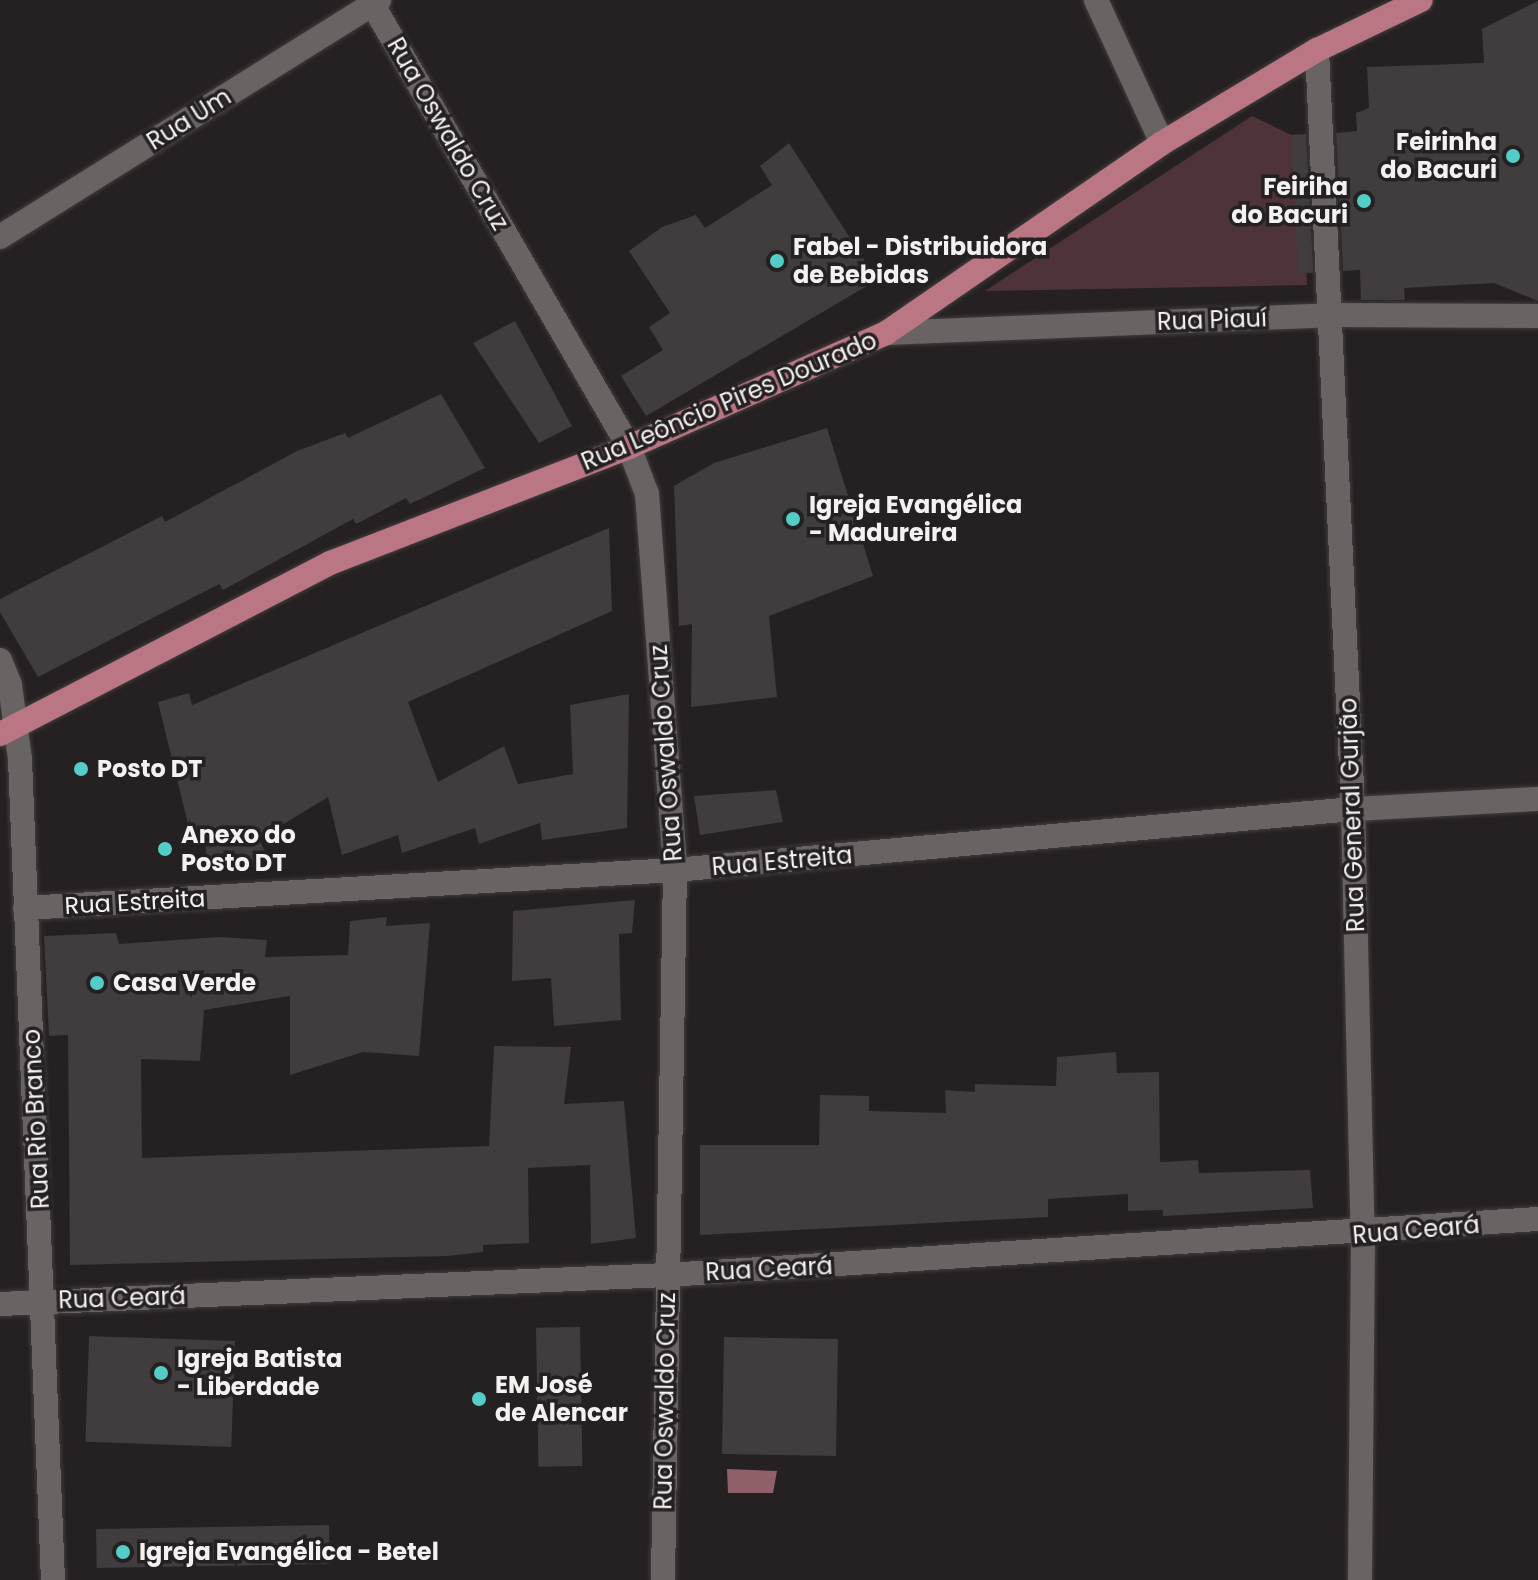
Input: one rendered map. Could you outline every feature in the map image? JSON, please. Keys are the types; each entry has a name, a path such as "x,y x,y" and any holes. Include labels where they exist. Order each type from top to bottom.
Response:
{"main road":[{"name":"Rua Leôncio Pires Dourado","path":"9,730 330,563 629,447 886,333 1162,143 1317,50 1421,0"}],"street":[{"path":"1096,0 1162,143"},
{"name":"Rua Um","path":"0,237 374,1"},
{"name":"Rua Oswaldo Cruz","path":"374,1 629,447 647,494 675,870 663,1580"},
{"name":"Rua General Gurjão","path":"1317,50 1353,809 1363,1235 1360,1580"},
{"name":"Rua Piauí","path":"886,333 1330,315 1538,316"},
{"name":"Rua Rio Branco","path":"0,660 25,908 45,1302 53,1580"},
{"name":"Rua Estreita","path":"25,908 675,870 1353,809 1538,799"},
{"name":"Rua Ceará","path":"0,1304 667,1275 1363,1235 1538,1219"}],"shaded area":[{"path":"1252,116 1302,140 1307,285 985,291"},
{"path":"727,1469 777,1471 773,1493 728,1493"}],"building":[{"path":"1538,1 1538,301 1494,283 1404,288 1405,300 1361,300 1360,270 1343,271 1336,133 1357,131 1356,113 1369,108 1367,67 1484,63 1482,29"},
{"name":"Feirinha do Bacuri","path":"1306,134 1313,273 1298,274 1291,135"},
{"path":"789,143 877,280 646,416 621,376 663,350 649,327 670,313 629,251 662,227 696,215 705,228 772,185 760,166"},
{"path":"515,321 572,426 539,443 473,343"},
{"path":"441,394 485,468 410,504 406,498 356,524 353,519 223,590 219,584 38,677 0,612 0,599 162,516 165,522 297,451 345,433 348,438"},
{"path":"827,428 873,576 769,616 777,697 691,707 692,624 679,626 674,486 714,463"},
{"path":"609,528 612,611 408,702 438,782 504,746 518,784 573,774 570,705 629,694 627,828 542,840 540,823 479,844 475,828 402,853 398,835 342,855 328,797 259,839 271,864 207,866 204,827 190,832 158,702 189,693 192,705"},
{"path":"776,790 783,822 700,835 694,796"},
{"path":"635,900 632,933 619,934 621,1020 554,1026 551,978 512,981 513,911"},
{"path":"387,917 386,926 430,923 419,1056 363,1052 290,1075 290,996 204,1010 200,1061 141,1059 142,1158 489,1146 494,1046 571,1047 564,1104 624,1101 636,1238 591,1244 590,1165 528,1168 529,1243 483,1245 483,1252 447,1256 70,1265 68,1035 49,1036 44,936 116,933 119,944 219,937 267,940 265,957 348,955 350,921"},
{"path":"1116,1052 1117,1073 1159,1072 1160,1162 1198,1160 1199,1173 1310,1170 1313,1208 1163,1216 1163,1210 1128,1211 1128,1194 1048,1199 1048,1217 700,1235 700,1145 819,1145 820,1095 869,1096 869,1111 946,1113 945,1090 975,1092 975,1084 1056,1086 1057,1057"},
{"path":"580,1327 582,1466 538,1467 536,1328"},
{"path":"89,1336 235,1341 231,1447 85,1442"},
{"path":"724,1337 838,1339 836,1456 722,1454"},
{"path":"329,1525 330,1564 97,1568 96,1529"}],"place":[{"name":"Feirinha do Bacuri","path":"1513,156"},
{"name":"Feiriha do Bacuri","path":"1364,201"},
{"name":"Fabel - Distribuidora de Bebidas","path":"777,261"},
{"name":"Igreja Evangélica - Madureira","path":"793,519"},
{"name":"Posto DT","path":"81,769"},
{"name":"Anexo do Posto DT","path":"165,849"},
{"name":"Casa Verde","path":"97,983"},
{"name":"Igreja Batista - Liberdade","path":"161,1373"},
{"name":"EM José de Alencar","path":"479,1399"},
{"name":"Igreja Evangélica - Betel","path":"123,1552"}]}
